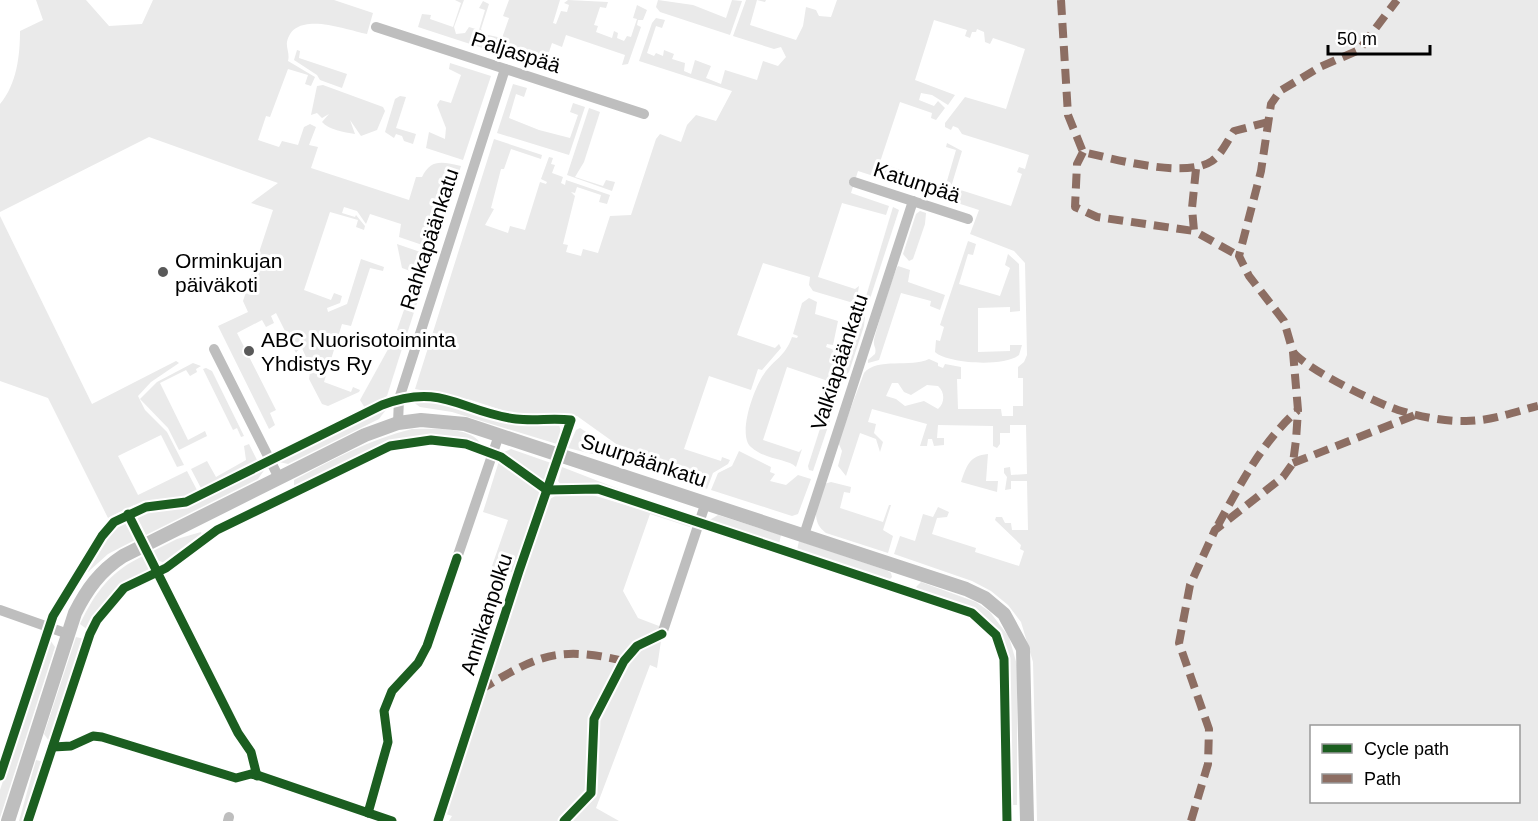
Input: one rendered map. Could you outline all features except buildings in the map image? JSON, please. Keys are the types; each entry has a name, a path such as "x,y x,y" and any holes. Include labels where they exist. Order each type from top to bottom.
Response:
{"street":[{"name":"Paljaspää","path":"376,27 644,114"},
{"name":"Rahkapäänkatu","path":"398,423 399,399 505,69"},
{"name":"Katunpää","path":"854,182 968,219"},
{"name":"Valkiapäänkatu","path":"804,535 913,201"},
{"path":"214,349 279,478"},
{"name":"Suurpäänkatu","path":"8,821 68,634 90,586 111,563 365,435 398,423 421,420 450,421 499,435 966,589 985,598 1004,614 1023,649 1027,821"},
{"path":"458,558 499,435"},
{"path":"662,634 706,502"},
{"path":"0,610 68,634"}],"shaded area":[{"path":"36,0 86,0 109,26 142,24 153,0 334,0 373,13 367,34 322,24 300,26 292,32 287,42 288,61 315,77 311,86 305,84 308,75 288,69 270,117 266,116 258,140 279,147 282,141 298,145 304,127 310,124 316,127 309,145 318,147 311,168 409,200 416,177 422,177 429,167 438,163 461,166 434,249 399,237 401,224 370,214 366,224 357,211 344,207 342,213 355,217 356,215 365,226 364,230 356,227 358,220 330,212 304,290 331,300 334,293 342,296 340,303 327,308 328,312 347,304 361,259 384,267 383,271 370,268 351,326 342,324 324,382 351,392 353,387 360,390 359,392 328,406 322,404 309,379 312,358 306,357 301,346 296,353 276,313 271,316 274,323 266,327 262,320 237,333 276,410 270,413 275,425 269,429 218,326 248,312 243,301 273,210 251,203 278,183 149,137 0,212 0,104 14,78 20,31 43,20"},
{"path":"455,0 464,0 454,27 456,34 465,33 469,27 479,30 485,10 479,8 483,1 489,4 481,29 484,34 502,38 509,18 503,16 509,0 560,0 553,23 556,24 561,11 567,12 569,5 564,3 568,0 608,2 606,8 600,7 594,25 598,26 596,32 612,38 614,31 618,33 617,38 624,41 627,36 631,37 637,19 633,18 637,5 647,10 643,20 638,20 637,25 641,27 628,64 622,65 625,55 566,35 562,47 552,43 546,61 525,54 528,63 418,27 422,14 431,15 430,19 453,27 461,3"},
{"path":"658,0 693,5 726,18 732,0 742,1 730,35 660,12 656,7"},
{"path":"746,0 757,0 750,25 796,40 803,26 806,7 816,10 819,16 831,17 837,0 1538,0 1538,821 1037,821 1033,662 1021,622 1008,605 991,591 972,581 894,554 900,536 915,541 923,514 933,517 938,507 949,512 947,517 937,518 932,534 976,548 975,552 1019,566 1024,551 1020,549 1021,545 995,520 996,517 1002,517 1005,523 1011,523 1012,530 1028,530 1027,481 1011,481 1011,489 1005,490 1007,477 1004,473 1004,468 1010,467 1011,475 1027,474 1026,425 1010,425 1010,433 1000,433 1000,444 997,448 993,446 993,426 938,425 937,438 944,438 944,445 934,446 932,439 928,439 927,446 920,446 927,424 872,409 868,422 876,424 874,433 883,442 880,452 876,439 860,433 846,476 838,466 842,451 838,442 864,373 877,365 922,362 929,359 943,368 945,364 961,367 961,379 957,379 958,409 1001,409 1002,416 1013,416 1013,406 1023,406 1023,378 1018,378 1018,367 1027,355 1025,263 1014,251 970,234 979,210 942,198 956,150 946,147 947,143 962,151 951,187 1011,206 1022,174 1017,172 1019,167 1025,169 1029,155 962,134 958,128 953,126 951,130 945,127 945,123 965,97 1006,109 1025,49 993,38 990,44 985,42 984,32 977,29 976,32 972,32 970,38 965,36 967,30 934,20 915,80 955,95 948,105 932,95 921,93 919,100 934,106 938,101 945,108 936,120 931,118 932,113 900,102 880,162 900,170 898,177 911,181 910,183 917,185 920,179 924,178 923,192 858,171 851,193 889,206 886,215 842,203 818,277 855,289 859,286 857,298 850,302 813,291 809,285 810,277 763,263 737,335 775,348 779,344 781,348 762,370 758,369 751,390 709,376 684,449 721,461 722,457 730,460 728,464 713,473 707,489 626,451 577,416 511,413 471,400 415,389 494,139 542,155 541,159 511,149 504,169 501,169 491,208 494,209 485,225 508,233 510,226 525,230 540,182 546,184 547,182 541,179 549,157 553,158 551,164 555,165 552,173 563,177 561,183 565,185 566,180 610,195 607,204 599,202 601,195 577,187 575,193 571,192 575,196 563,244 568,245 566,252 581,256 583,249 598,253 610,216 631,215 656,139 660,134 681,142 687,125 696,115 716,121 732,91 639,61 652,23 656,18 665,20 662,28 656,26 647,53 663,56 664,50 674,54 672,59 685,63 684,71 691,74 695,60 711,66 706,78 721,84 725,70 757,80 763,61 778,66 786,57 781,47 774,49 733,36","holes":["892,383 898,383 904,392 911,395 927,385 938,386 943,394 942,404 938,409 924,401 905,406 896,399 886,396"]},
{"path":"297,50 300,51 299,58 347,74 342,88 320,80 317,75 294,60"},
{"path":"450,63 491,76 463,160 426,148 429,132 445,139 446,128 437,105 440,100 451,103 461,75 449,69"},
{"path":"513,84 527,88 524,97 516,94 509,118 539,130 570,138 578,115 570,112 573,103 585,107 569,155 497,133"},
{"path":"323,85 383,107 385,111 377,130 361,136 350,120 355,134 325,125 322,122 329,114 322,118 317,113 311,115 317,86"},
{"path":"400,96 406,97 396,128 416,134 413,144 404,141 402,136 396,134 394,138 385,132 395,99"},
{"path":"589,108 600,112 584,162 575,177 603,186 606,180 615,182 612,191 567,175"},
{"path":"893,207 899,210 867,308 864,303"},
{"path":"920,211 926,213 925,224 913,259 909,261 903,254 916,214"},
{"path":"0,216 92,404 176,361 179,363 151,382 138,396 145,410 167,432 184,465 177,467 161,435 118,456 138,495 187,471 198,492 184,499 134,505 108,518 48,398 0,381"},
{"path":"968,241 976,244 973,255 968,254 959,284 1000,296 1010,268 1005,265 1008,254 1019,264 1020,311 1010,312 1010,307 978,308 978,352 1010,351 1010,345 1022,345 1019,355 1012,359 990,362 964,361 935,352 936,340 940,341 944,327 940,325"},
{"path":"397,244 432,256 407,334 397,330 412,287 409,285 413,272 402,268"},
{"path":"898,266 910,270 908,282 945,295 940,310 930,306 931,301 901,293 879,360 868,363 868,360 875,354 875,335"},
{"path":"809,298 817,302 815,314 838,321 833,345 827,344 826,347 837,351 831,382 787,367 763,440 799,452 802,449 796,467 751,447 747,441 746,422 752,400 764,374 783,354 792,337 797,338 798,336 793,334 802,303"},
{"path":"865,315 864,326 849,372 845,376 813,471 809,470 808,466 835,382 848,325 854,326 857,316"},
{"path":"397,333 406,336 387,396 365,408 360,400"},
{"path":"193,363 201,366 196,369 197,372 190,376 186,370 160,383 188,440 205,431 207,436 179,450 168,428 140,399 157,382"},
{"path":"203,369 212,371 244,436 241,437 237,428 233,430"},
{"path":"409,399 437,400 515,421 559,424 561,433 557,444 452,412 420,407"},
{"path":"388,407 379,419 288,464 279,462"},
{"path":"580,428 623,456 621,461 568,448 576,430"},
{"path":"412,429 440,429 469,434 481,445 453,439 405,440 362,454 294,488 294,480 337,458 381,438"},
{"path":"249,444 258,462 202,490 191,469 207,461 216,477 246,460 244,446"},
{"path":"511,449 551,463 545,479 541,480 504,456 504,452"},
{"path":"739,451 771,467 770,472 775,474 770,481 786,485 798,475 811,479 798,514 792,516 711,490 718,473 732,466"},
{"path":"988,454 986,481 998,481 997,492 961,482 970,462"},
{"path":"499,461 541,491 514,573 492,566 508,520 483,512"},
{"path":"562,467 629,493 628,495 593,485 562,486 558,481"},
{"path":"262,468 265,469 258,479 146,535 137,517 140,512 181,507"},
{"path":"831,482 851,487 850,493 844,492 840,508 883,522 889,505 891,505 883,530 893,536 888,553 826,533 821,528 817,522 816,510 824,484"},
{"path":"586,493 691,525 690,527 650,514 623,591 638,618 659,626 662,634 657,668 650,665 596,808 619,821 449,821 452,816 443,813 545,502 555,496"},
{"path":"718,515 781,535 779,544 708,521"},
{"path":"118,522 125,523 135,540 108,554 88,572 86,570 99,544"},
{"path":"201,532 202,535 167,564 157,560 153,551 177,539"},
{"path":"799,541 886,570 891,573 892,577 889,580 797,550"},
{"path":"143,556 149,569 146,576 114,591 88,630 80,624 105,584 122,568"},
{"path":"921,582 976,602 990,612 1009,637 1017,665 1017,805 1010,805 1009,678 1001,640 982,616 954,601 918,589 916,587"},
{"path":"76,637 84,639 49,741 44,734"},
{"path":"50,640 55,647 0,818 0,790"},
{"path":"36,760 44,762 25,821 19,821"}],"marked path":[{"path":"1061,0 1068,115 1083,152 1149,166 1167,168 1200,166 1215,158 1234,131 1268,122"},
{"path":"1191,821 1208,764 1209,729 1179,643 1190,585 1215,530 1283,477 1293,463 1296,440 1298,410 1293,352 1284,321 1249,276 1239,256 1261,171 1271,104 1280,91 1320,67 1359,50 1397,0"},
{"path":"1083,152 1077,164 1075,207 1097,217 1194,231"},
{"path":"1196,169 1192,208 1194,231 1239,256"},
{"path":"1293,352 1312,368 1358,393 1398,410 1423,416 1450,421 1475,421 1538,406"},
{"path":"1218,525 1263,449 1298,410"},
{"path":"1293,463 1418,414"},
{"path":"480,690 517,669 548,657 581,654 624,661"}],"cycle path":[{"name":"Annikanpolku","path":"0,776 53,616 102,536 114,522 146,507 186,502 382,405 403,399 421,396 437,397 480,411 516,419 571,420 519,571 438,821"},
{"path":"28,821 90,634 97,620 124,588 166,568 217,530 390,446 431,440 466,444 501,457 547,490 598,489 972,613 996,635 1004,659 1007,821"},
{"path":"128,514 238,733 251,752 257,776"},
{"path":"368,813 388,742 384,711 392,691 418,663 427,646 457,558"},
{"path":"564,821 591,793 594,719 624,661 637,646 662,634"},
{"path":"53,747 71,746 93,736 102,737 236,778 251,774 260,776 392,821"}],"place":[{"name":"Orminkujan päiväkoti","path":"163,272"},
{"name":"ABC Nuorisotoiminta Yhdistys Ry","path":"249,351"}]}
